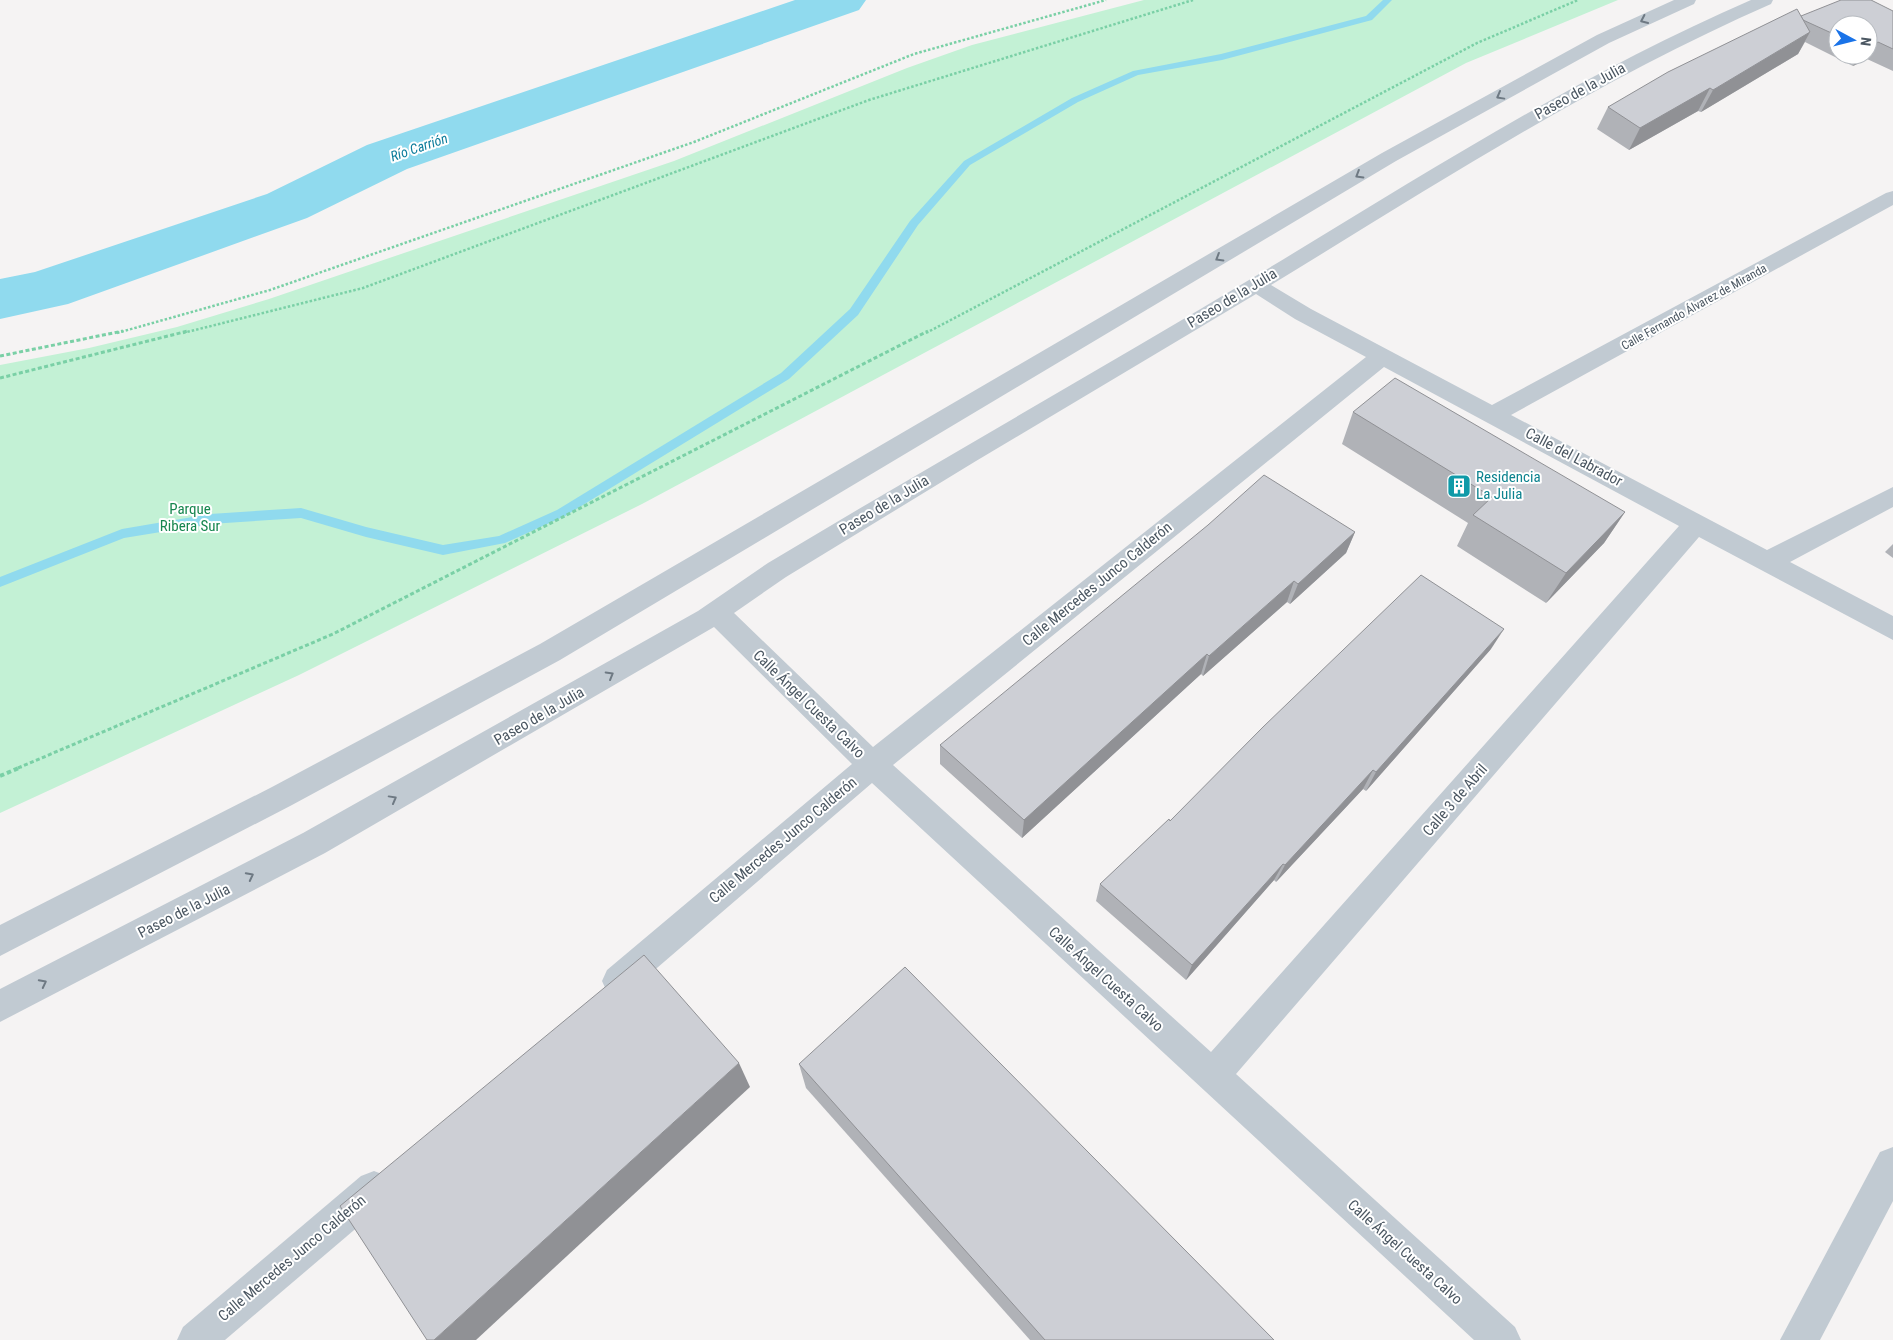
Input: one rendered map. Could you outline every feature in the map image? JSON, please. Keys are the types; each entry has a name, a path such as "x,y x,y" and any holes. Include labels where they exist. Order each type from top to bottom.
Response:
{"street":[{"path":"0,941 282,796 550,652 1389,157 1603,39 1688,0"},
{"name":"Paseo de la Julia","path":"0,1006 314,843 520,727 716,612 802,555 1589,85 1694,31 1765,0"},
{"name":"Calle Fernando Álvarez de Miranda","path":"1494,414 1893,197"},
{"name":"Calle del Labrador","path":"1256,285 1303,314 1494,414 1893,629"},
{"name":"Calle Mercedes Junco Calderón","path":"598,998 872,765 1383,356"},
{"path":"1767,562 1893,496"},
{"name":"Calle 3 de Abril","path":"1212,1076 1696,523"},
{"name":"Calle Ángel Cuesta Calvo","path":"716,612 872,765 1502,1340"},
{"path":"1799,1340 1893,1165"},
{"name":"Calle Mercedes Junco Calderón","path":"196,1340 393,1172"}],"path":[{"path":"0,356 125,331 270,290 694,142 914,54 1106,0"},
{"path":"0,378 363,288 869,100 1193,0"},
{"path":"0,776 333,634 871,361 1477,43 1578,0"}],"green space":[{"name":"Parque Ribera Sur","path":"1144,0 1618,0 1466,63 642,504 299,675 0,813 0,365 89,348 177,327 269,299 674,161 907,68 972,45"}],"building":[{"path":"1841,0 1871,0 1893,11 1893,49 1878,42 1878,15 1828,15 1828,31 1803,20 1801,16"},
{"path":"1797,9 1810,32 1713,90 1710,88 1640,128 1608,107 1668,72"},
{"path":"1395,378 1625,512 1566,573 1473,515 1492,497 1353,412"},
{"path":"1264,475 1355,532 1298,584 1294,581 1209,656 1207,654 1024,820 940,745 1208,525"},
{"path":"1421,575 1504,629 1376,772 1373,770 1285,865 1283,864 1192,965 1100,884 1169,819 1170,821 1263,727"},
{"path":"644,955 739,1063 434,1340 427,1340 340,1206"},
{"path":"905,967 1274,1340 1045,1340 799,1064"}],"waterway":[{"name":"Río Carrión","path":"0,299 46,290 287,206 387,157 842,0"},
{"path":"0,582 122,534 210,519 301,513 366,532 443,550 501,540 561,513 785,376 854,312 914,223 967,163 1075,100 1136,73 1222,57 1369,18 1388,0"}],"place":[{"name":"Residencia La Julia","path":"1459,486"}]}
